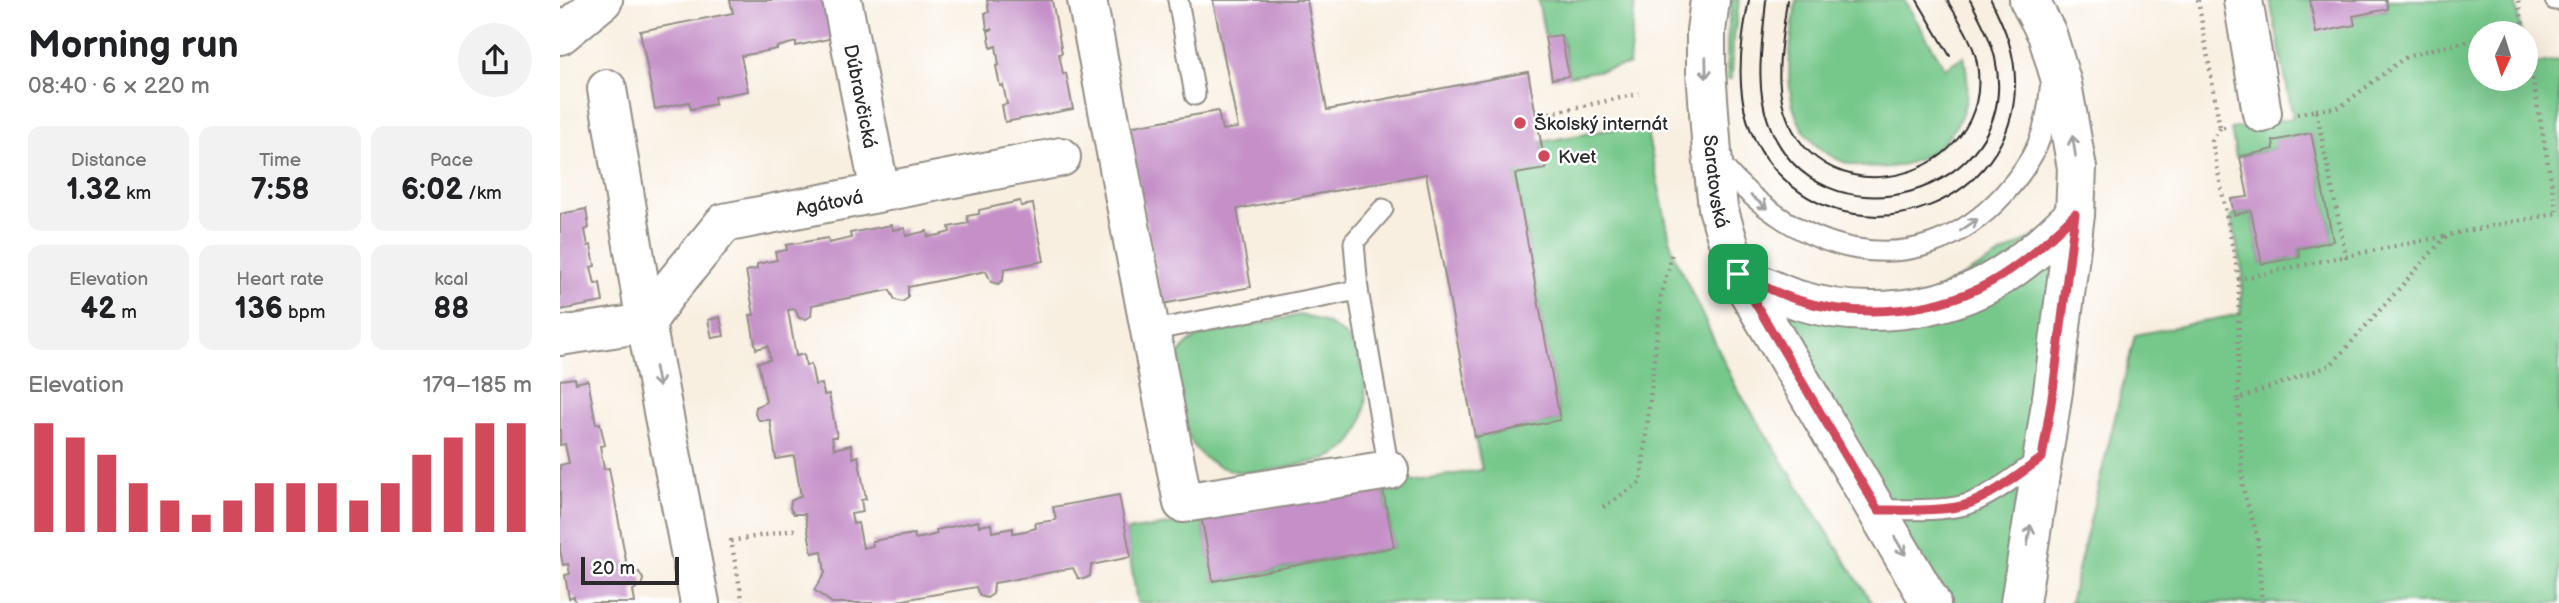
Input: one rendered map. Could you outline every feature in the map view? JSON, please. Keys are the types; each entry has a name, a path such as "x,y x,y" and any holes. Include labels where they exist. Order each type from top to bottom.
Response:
{"street":[{"path":"560,35 603,0"},
{"name":"Dúbravčická","path":"842,0 880,192"},
{"path":"1087,0 1182,503 1389,470"},
{"name":"Saratovská","path":"1710,0 1706,31 1706,71 1712,153 1718,208 1738,274 1931,603"},
{"path":"2020,603 2053,391 2075,214 2077,168 2062,83 2047,33 2029,0"},
{"path":"2243,0 2262,118"},
{"path":"607,89 646,323 700,603"},
{"name":"Agátová","path":"646,323 724,223 1061,157"},
{"path":"1738,274 1798,300 1840,309 1882,310 1926,305 1998,278 2049,240 2075,214"},
{"path":"560,336 646,323"}],"lane":[{"path":"1178,0 1195,95"},
{"path":"1712,153 1739,185 1768,209 1796,228 1826,240 1847,247 1892,251 1936,242 1955,234 1991,208 2021,175 2034,155 2049,111 2047,33"},
{"path":"1383,209 1354,242 1358,290 1389,470"},
{"path":"1150,331 1358,290"},
{"path":"1878,510 1969,504 2003,486 2042,458"}],"path":[{"path":"2198,0 2220,128 2212,141 2239,279 2238,399 2243,489 2257,535 2262,603"},
{"path":"2518,0 2522,21"},
{"path":"2220,128 2262,118 2340,107 2404,58 2468,42"},
{"path":"2239,279 2558,213 2536,91"},
{"path":"1536,116 1639,94"},
{"path":"2316,110 2346,256"},
{"path":"2238,399 2331,365 2446,235"},
{"path":"1603,507 1641,482 1661,297 1672,253"},
{"path":"743,603 731,541 799,529"}],"green space":[{"path":"1538,0 1635,0 1629,65 1569,76 1562,36 1545,37"},
{"path":"1731,0 1739,0 1732,79 1727,79 1727,43"},
{"path":"1796,0 1904,0 1945,68 1964,56 1967,93 1957,124 1937,147 1911,162 1882,168 1852,164 1826,152 1804,131 1792,101 1789,76"},
{"path":"2270,0 2310,0 2353,16 2387,10 2386,0 2515,0 2519,21 2468,21 2468,91 2538,91 2538,63 2559,60 2559,603 2070,603 2135,335 2240,314 2243,274 2231,216 2251,211 2262,264 2300,257 2298,249 2333,241 2311,134 2274,141 2274,149 2236,157 2231,129 2293,118"},
{"path":"1645,123 1673,253 1736,387 1872,603 1137,603 1126,531 1202,520 1214,581 1394,547 1382,485 1482,470 1475,437 1560,420 1515,174 1546,168 1541,142"},
{"path":"2075,214 2020,603 1931,603 1738,274 1905,308"},
{"path":"1300,315 1331,326 1342,333 1355,349 1366,392 1362,423 1356,436 1342,451 1313,462 1252,472 1235,471 1216,465 1201,455 1191,442 1183,418 1175,374 1181,351 1189,342 1203,335"}],"building":[{"path":"730,0 826,0 833,38 796,46 796,42 741,56 748,91 714,97 715,104 691,109 689,102 655,109 640,31 733,13"},
{"path":"987,0 1052,0 1062,53 1059,54 1073,109 1005,122 1002,105 1007,104 996,66 999,65 996,46 991,48 988,31 993,29 987,29"},
{"path":"1213,0 1307,0 1327,110 1528,72 1546,169 1515,174 1560,420 1475,437 1426,174 1237,209 1251,287 1162,304 1128,127 1218,111 1222,130 1238,128"},
{"path":"2310,0 2386,0 2388,9 2353,16 2355,25 2316,33"},
{"path":"1561,35 1569,76 1552,79 1545,37"},
{"path":"2311,133 2333,241 2298,249 2300,257 2262,264 2251,211 2234,215 2231,199 2248,197 2240,157 2274,149 2273,141"},
{"path":"1020,201 1021,206 1033,204 1044,261 1004,269 1003,280 998,284 991,282 986,271 908,287 908,298 902,302 895,300 890,290 812,305 811,316 806,319 799,318 795,309 788,310 796,356 804,354 806,366 811,364 815,385 822,384 824,395 829,394 837,437 832,437 834,449 851,445 853,458 858,456 866,499 861,500 863,512 851,514 853,524 858,523 863,548 873,546 872,541 914,534 915,539 926,537 937,534 936,530 978,521 979,526 991,524 992,532 1013,528 1013,533 1025,531 1036,528 1035,523 1056,520 1053,507 1119,495 1131,557 1091,565 1090,576 1084,579 1078,578 1073,568 994,583 993,594 987,598 980,596 976,587 897,601 898,603 832,603 814,590 825,573 822,551 812,553 805,514 794,514 790,508 791,501 801,496 794,456 776,459 770,420 759,420 755,414 756,407 766,402 758,362 770,360 768,346 756,349 750,315 754,315 746,271 757,269 757,264 777,260 775,252 787,250 786,245 828,238 829,243 851,238 850,233 892,225 893,230 905,228 906,236 927,231 928,237 939,235 950,232 949,227 969,223 967,216 979,214 979,210"},
{"path":"586,209 589,228 585,230 595,266 591,267 595,284 600,283 603,302 560,310 560,214"},
{"path":"720,317 724,336 712,338 708,320"},
{"path":"575,378 576,383 588,380 596,424 600,423 605,445 600,446 604,469 609,468 628,572 639,572 643,579 642,585 633,590 635,603 575,603 574,596 569,598 565,575 570,574 568,564 563,565 560,550 560,465 569,463 565,444 560,445 560,380"},
{"path":"1382,485 1394,547 1213,581 1202,520"}],"tram line":[{"path":"1749,0 1742,47 1741,83 1747,119 1761,151 1784,179 1818,202 1855,214 1893,215 1930,206 1963,187 1990,161 2008,127 2015,86 2014,63 2005,31 1991,0"},
{"path":"1766,0 1760,77 1768,121 1793,162 1828,187 1869,196 1911,192 1949,174 1979,145 1996,106 1995,58 1988,35 1970,0"},
{"path":"1787,0 1779,70 1781,99 1785,112 1805,147 1834,168 1867,177 1902,173 1935,159 1960,135 1976,103 1975,54 1965,30 1947,0"},
{"path":"1917,0 1950,56"}],"place":[{"name":"Školský internát","path":"1520,123"},
{"name":"Kvet","path":"1544,156"}],"route":[{"path":"2075,214 2042,458 2003,486 1969,504 1878,510 1738,274 1798,300 1840,309 1861,311 1926,305 1998,278 2049,240 2075,214"}]}
